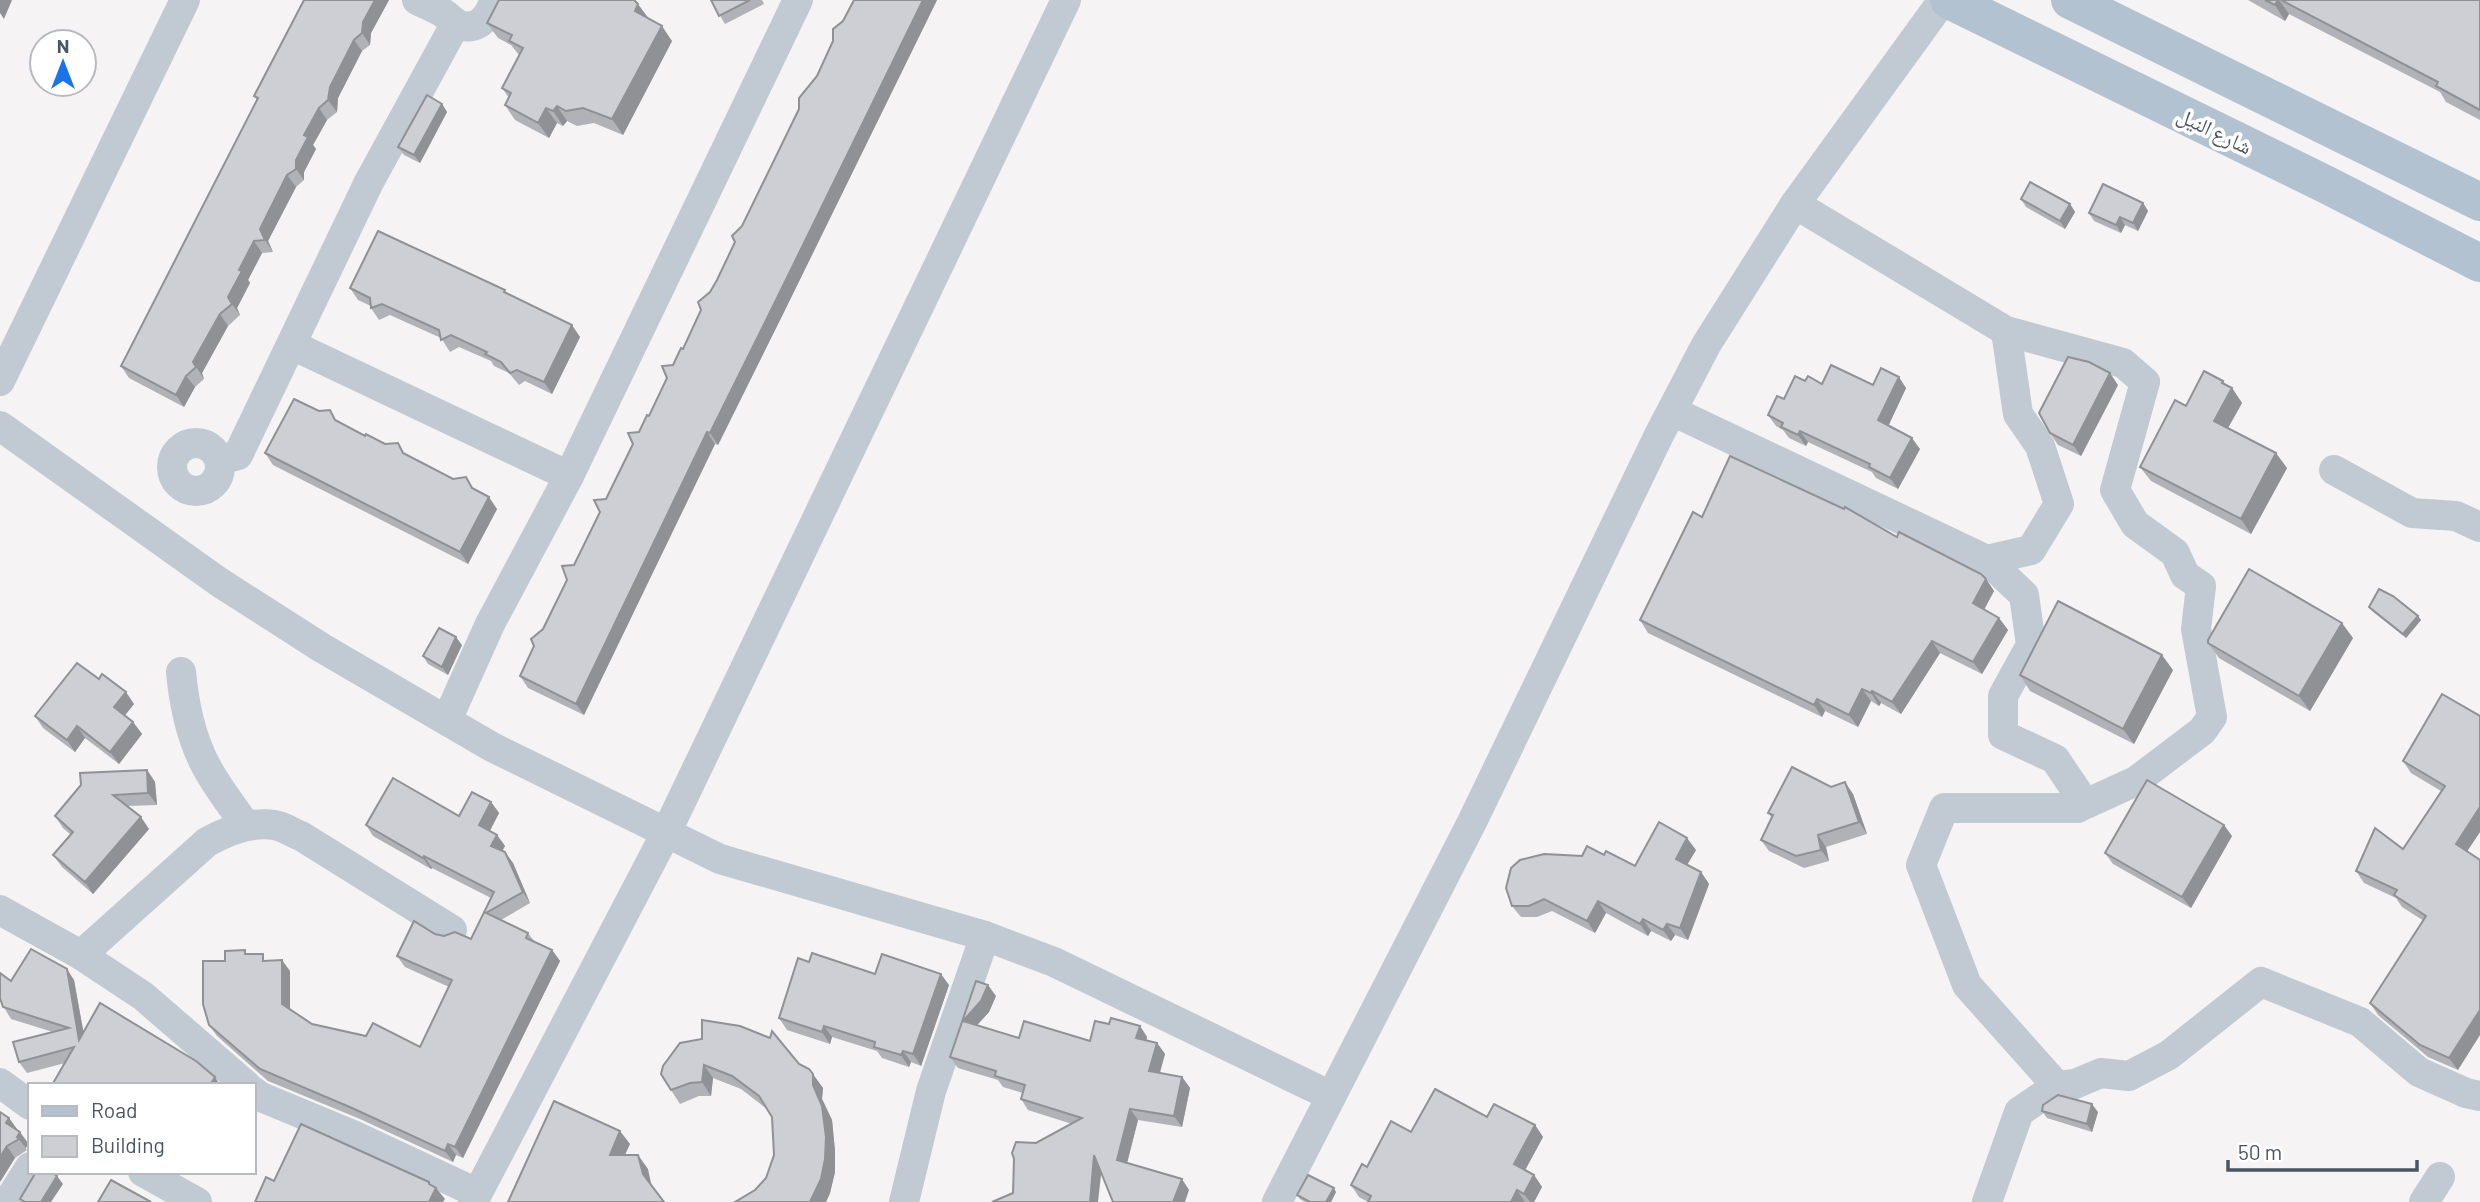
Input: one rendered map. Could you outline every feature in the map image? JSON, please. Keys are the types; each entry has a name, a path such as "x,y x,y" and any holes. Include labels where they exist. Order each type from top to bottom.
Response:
{"main road":[{"name":"شارع النيل","path":"1949,0 2480,263"},
{"path":"2078,2 2480,202"}],"street":[{"path":"0,381 185,0"},
{"path":"417,0 448,13 469,26 482,23 491,13 494,0"},
{"path":"447,720 490,624 569,475 798,0"},
{"path":"256,1094 353,1135 475,1198 666,833 1066,0"},
{"path":"1277,1202 1472,822 1706,345 1795,204 1943,0"},
{"path":"220,460 238,455 448,13"},
{"path":"1795,204 2006,331 2123,363 2145,382 2115,490 2135,524 2175,553 2185,575 2201,586 2196,629 2212,717 2203,731 2136,781 2077,808 1944,808 1920,865 1967,985 2057,1086"},
{"path":"1987,560 2031,550 2059,503 2040,446 2018,414 2006,331"},
{"path":"292,345 569,475"},
{"path":"1672,411 1987,560 2024,594 2031,645 2003,696 2003,735 2055,759 2084,802 2077,808"},
{"path":"0,426 219,582 323,648 492,747 720,859 985,936 1054,962 1331,1096"},
{"path":"2334,470 2412,513 2456,516 2480,527"},
{"path":"181,672 187,714 205,764 246,826"},
{"path":"80,955 207,842 246,826 276,825 301,836 452,930"},
{"path":"0,910 80,955 143,996 244,1083"},
{"path":"904,1202 931,1091 985,936"},
{"path":"1987,1202 2019,1112 2057,1086 2075,1084 2101,1073 2129,1076 2169,1055 2261,982 2360,1022 2418,1072 2466,1093 2480,1096"},
{"path":"0,1083 28,1104"},
{"path":"8,1202 28,1170"},
{"path":"147,1174 197,1202"},
{"path":"2424,1202 2440,1177"}],"building":[{"path":"304,0 375,0 363,22 362,33 354,40 330,87 328,100 319,108 304,135 308,137 296,160 296,169 287,175 260,229 265,240 254,241 228,297 232,304 220,314 193,362 196,367 186,376 176,395 121,366 258,98 254,96"},
{"path":"499,0 634,0 638,4 635,11 662,26 612,119 583,108 566,111 557,106 553,111 546,108 538,123 505,105 511,93 502,88 523,48 509,41 512,35 487,23"},
{"path":"711,0 750,0 719,16"},
{"path":"854,0 923,0 710,433 707,432 576,704 520,676 534,646 531,639 543,629 567,580 562,566 574,565 600,512 594,500 606,499 633,444 628,433 639,432 647,415 649,416 667,378 662,366 673,365 681,348 683,349 701,310 698,302 710,292 717,280 735,242 732,236 742,226 799,109 799,98 817,76 833,41 833,29 843,21"},
{"path":"2265,0 2278,0 2275,5"},
{"path":"2281,0 2480,0 2480,110 2436,86 2438,82"},
{"path":"427,95 442,104 414,155 398,147"},
{"path":"2030,182 2070,204 2060,221 2021,199"},
{"path":"2103,184 2143,203 2133,223 2120,217 2116,225 2089,213"},
{"path":"378,231 505,290 504,292 572,325 544,382 517,370 510,373 501,362 485,354 487,352 451,335 441,340 439,330 382,304 371,308 370,298 350,288"},
{"path":"2068,357 2089,362 2110,373 2073,445 2050,433 2039,413"},
{"path":"1831,365 1873,385 1881,368 1899,377 1878,420 1912,438 1890,478 1869,467 1870,464 1800,431 1798,435 1781,427 1783,423 1768,415 1777,396 1784,399 1795,376 1805,381 1808,376 1822,384"},
{"path":"2204,371 2232,388 2214,421 2276,453 2241,519 2140,467 2175,400 2186,406"},
{"path":"294,399 319,411 330,410 335,420 365,436 366,434 385,444 398,443 403,453 453,479 466,477 472,488 489,497 460,552 265,453"},
{"path":"1730,456 1844,509 1845,507 1897,537 1899,532 1981,574 1986,579 1973,603 1999,618 1973,662 1932,641 1892,702 1872,691 1871,693 1862,689 1849,715 1817,699 1814,705 1640,620 1693,512 1702,517"},
{"path":"2249,569 2342,623 2299,696 2208,643"},
{"path":"2379,589 2393,596 2418,616 2403,634 2369,607"},
{"path":"2058,601 2162,655 2123,729 2020,675"},
{"path":"439,628 456,637 442,667 423,656"},
{"path":"77,663 99,679 102,674 126,692 114,707 133,722 110,752 77,726 67,740 35,716"},
{"path":"2442,694 2480,716 2480,807 2456,844 2480,860 2480,1010 2449,1058 2420,1045 2370,1003 2426,916 2394,895 2397,890 2356,871 2375,828 2403,849 2445,786 2403,761"},
{"path":"1792,767 1831,787 1845,782 1859,822 1818,835 1821,850 1796,856 1761,840 1773,815 1768,813"},
{"path":"147,770 148,793 113,795 141,817 85,882 53,855 73,832 55,816 81,785 80,773"},
{"path":"393,778 459,816 472,792 491,802 479,825 497,835 491,846 505,852 523,892 486,913 528,933 526,938 552,950 455,1147 448,1144 445,1151 260,1069 209,1025 203,1004 203,961 225,961 225,951 245,950 245,954 263,954 263,961 282,960 282,1004 312,1024 366,1036 373,1023 420,1047 452,980 397,956 414,921 435,934 444,936 455,932 471,939 494,892 424,856 423,858 366,825"},
{"path":"2147,780 2224,825 2182,897 2105,853"},
{"path":"1659,822 1687,838 1676,859 1701,872 1680,928 1667,924 1663,930 1643,919 1640,924 1598,901 1587,921 1544,899 1529,906 1512,906 1506,888 1511,868 1520,860 1544,854 1582,856 1587,846 1604,855 1606,851 1635,866"},
{"path":"31,949 67,969 79,1040 100,1003 196,1061 215,1077 211,1083 53,1083 74,1047 19,1062 13,1042 69,1028 3,1007 0,998 0,973 11,981"},
{"path":"812,953 875,974 882,954 941,974 913,1054 903,1051 901,1055 874,1047 875,1042 824,1026 822,1032 779,1018 798,958 809,962"},
{"path":"976,981 988,985 981,1001 963,1021 1019,1038 1024,1021 1090,1041 1095,1021 1109,1024 1111,1018 1140,1026 1136,1038 1157,1043 1149,1071 1182,1077 1174,1116 1130,1109 1117,1160 1182,1179 1173,1202 1113,1202 1094,1155 1090,1202 992,1202 1013,1193 1012,1153 1016,1142 1036,1143 1082,1118 1021,1099 1025,1085 995,1076 996,1071 950,1057"},
{"path":"702,1020 740,1026 770,1038 772,1031 799,1064 813,1074 813,1085 822,1106 826,1137 821,1179 810,1202 735,1202 755,1190 766,1178 774,1155 772,1117 759,1096 732,1076 704,1065 702,1082 671,1090 661,1074 663,1066 680,1043 702,1039"},
{"path":"1435,1089 1487,1117 1494,1104 1535,1125 1514,1164 1534,1175 1524,1194 1517,1190 1511,1202 1368,1202 1371,1196 1351,1185 1362,1164 1367,1167 1391,1121 1411,1132"},
{"path":"2058,1095 2092,1104 2087,1124 2042,1111 2043,1105"},
{"path":"554,1101 620,1131 610,1155 638,1155 643,1174 664,1202 508,1202"},
{"path":"0,1112 9,1118 6,1123 20,1132 17,1137 19,1139 7,1146 0,1157"},
{"path":"301,1124 429,1182 436,1188 429,1202 255,1202 266,1177 274,1181"},
{"path":"35,1174 57,1176 41,1202 25,1202 20,1199"},
{"path":"1308,1175 1334,1188 1326,1202 1310,1202 1297,1195"},
{"path":"111,1180 151,1202 98,1202"}]}
